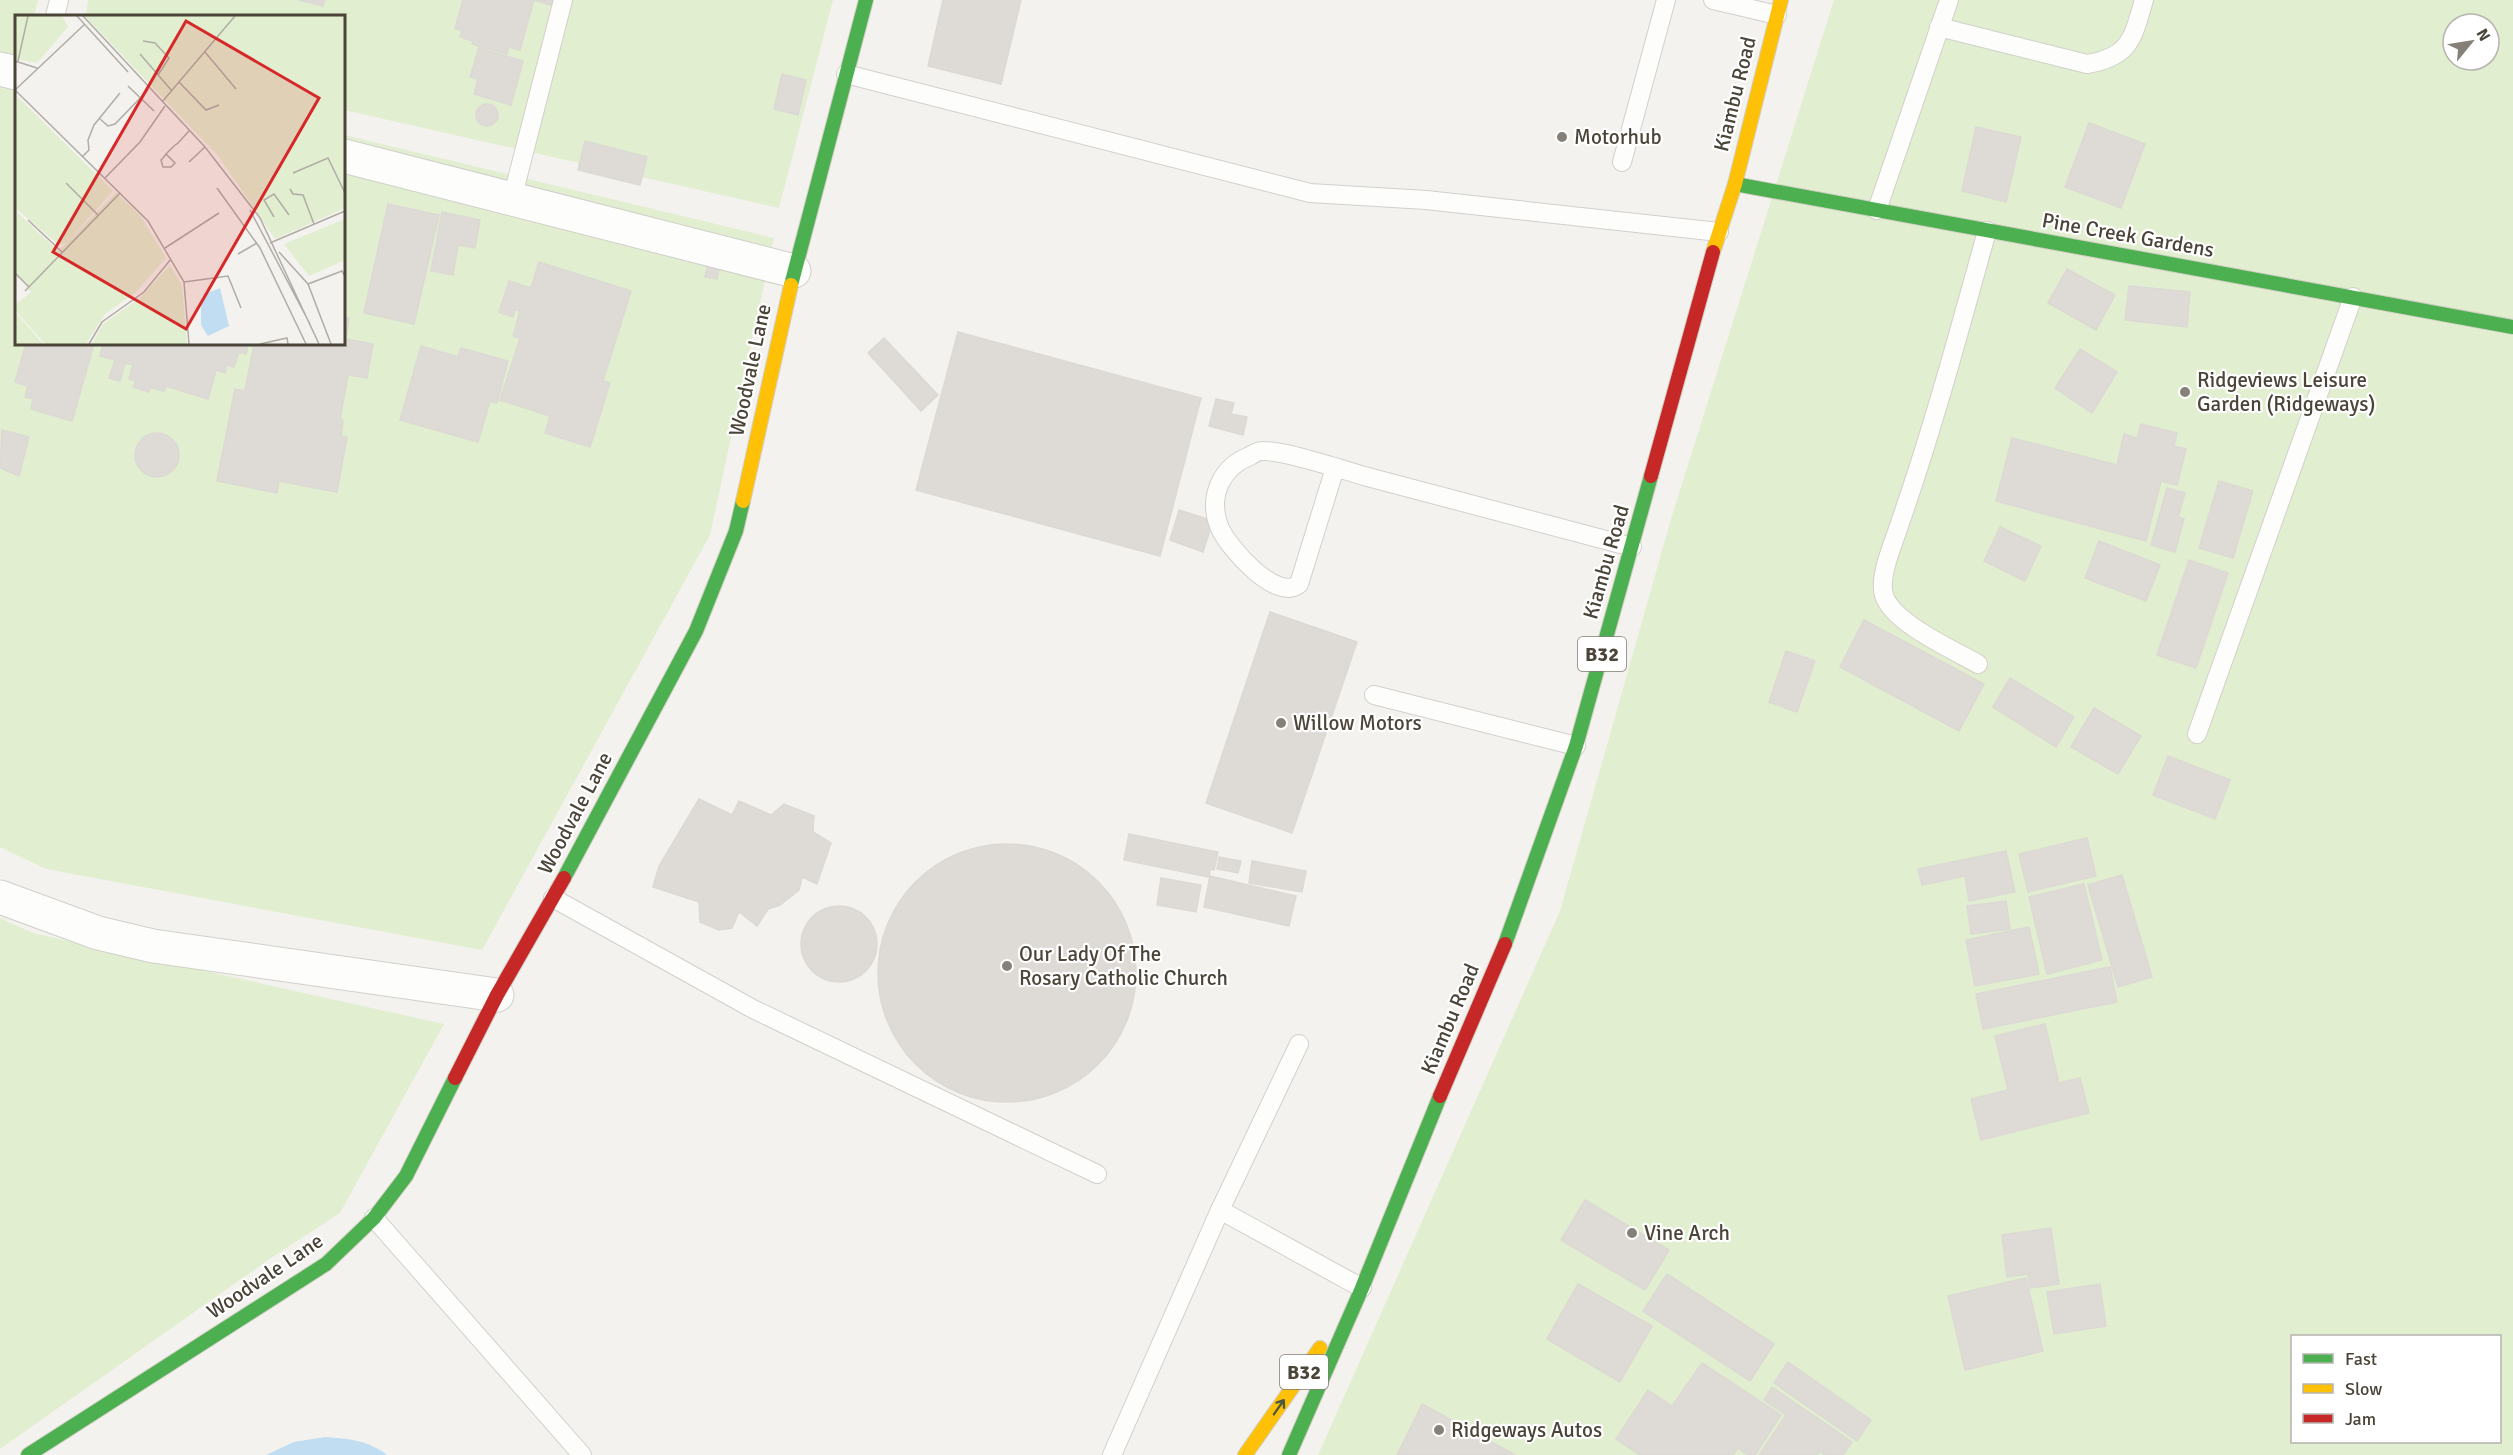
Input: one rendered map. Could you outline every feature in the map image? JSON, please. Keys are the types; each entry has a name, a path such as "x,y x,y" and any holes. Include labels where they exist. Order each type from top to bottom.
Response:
{"main road":[{"name":"Woodvale Lane","path":"28,1455 326,1264 374,1218 406,1176 497,995 553,898 696,631 720,572 736,531 794,271 866,0"},
{"name":"Kiambu Road","path":"1289,1455 1362,1288 1413,1158 1507,940 1576,746 1719,232 1735,184 1779,8"},
{"name":"Pine Creek Gardens","path":"1735,184 2513,327"},
{"name":"Kiambu Road","path":"1245,1455 1362,1288"}],"street":[{"path":"0,69 15,73"},
{"path":"345,156 794,271"},
{"path":"0,897 98,933 153,946 497,995"}],"lane":[{"path":"55,15 59,0"},
{"path":"513,199 563,0"},
{"path":"1622,162 1666,0"},
{"path":"1713,0 1779,8"},
{"path":"1877,210 1949,0"},
{"path":"1940,27 2087,64 2110,57 2132,40 2144,0"},
{"path":"846,74 1310,193 1426,200 1719,232"},
{"path":"1978,664 1898,615 1884,597 1882,583 1925,451 1987,231"},
{"path":"2197,734 2353,297"},
{"path":"1335,468 1299,584 1293,589 1285,589 1251,570 1219,526 1215,502 1218,485 1231,465 1262,451 1335,468 1632,547"},
{"path":"1374,695 1576,746"},
{"path":"553,898 753,1009 1097,1174"},
{"path":"1112,1455 1220,1210 1299,1044"},
{"path":"1220,1210 1362,1288"},
{"path":"374,1218 582,1455"}],"green space":[{"path":"0,0 38,0 34,15 15,15 15,345 345,345 345,135 774,238 710,535 482,950 46,869 0,847"},
{"path":"88,0 833,0 779,208 345,110 345,15 86,15"},
{"path":"1834,0 2513,0 2513,1455 1318,1455 1560,911 1671,519"},
{"path":"0,918 33,933 444,1024 340,1213 271,1258 0,1449"}],"water":[{"path":"325,1437 365,1443 387,1455 266,1455 294,1442"}],"building":[{"path":"299,0 325,0 323,6"},
{"path":"463,0 534,0 520,50 509,47 507,54 472,44 473,41 460,37 462,31 455,28"},
{"path":"534,0 555,0 554,6"},
{"path":"943,0 1021,0 1001,84 928,66"},
{"path":"479,48 523,61 511,105 474,94 478,79 470,77"},
{"path":"782,74 806,80 798,115 774,109"},
{"path":"487,104 495,107 498,115 495,123 487,126 479,123 476,115 479,107"},
{"path":"2089,123 2145,144 2121,208 2065,187"},
{"path":"1976,127 2021,137 2006,202 1962,191"},
{"path":"585,141 647,157 640,185 578,170"},
{"path":"388,204 439,215 414,324 364,313"},
{"path":"442,212 480,220 475,248 458,245 453,275 431,271"},
{"path":"710,258 721,261 717,279 705,277"},
{"path":"539,262 631,291 603,381 610,383 590,447 545,433 550,416 500,400 520,338 513,336 520,311 515,309 513,317 499,312 509,281 531,288"},
{"path":"2067,269 2115,295 2096,330 2048,303"},
{"path":"2129,286 2190,292 2187,327 2125,320"},
{"path":"345,317 349,318 346,339 373,344 367,378 348,375 340,419 343,420 341,436 347,437 337,492 279,481 277,493 217,481 235,389 245,391 254,345 345,345"},
{"path":"958,332 1201,398 1160,556 916,490"},
{"path":"884,338 938,395 921,411 868,353"},
{"path":"26,345 94,345 72,421 31,409 33,399 25,397 28,386 15,382"},
{"path":"103,345 248,345 246,354 239,352 234,367 227,365 225,373 216,370 208,399 166,386 164,391 150,387 149,392 133,387 136,381 129,379 133,365 125,363 120,381 109,378 115,360 100,356"},
{"path":"421,346 458,357 461,348 508,361 497,403 490,401 478,442 400,420"},
{"path":"2080,349 2117,372 2092,413 2055,388"},
{"path":"1216,399 1234,403 1231,414 1247,417 1243,435 1209,426"},
{"path":"2141,424 2177,433 2174,446 2186,449 2177,485 2161,481 2146,541 1996,501 2012,438 2117,465 2124,434 2137,438"},
{"path":"2,430 29,437 19,476 0,468"},
{"path":"157,433 172,440 179,455 172,470 157,477 142,470 135,455 142,440"},
{"path":"2219,481 2253,491 2233,558 2199,548"},
{"path":"2167,488 2185,493 2178,517 2184,519 2175,552 2151,545"},
{"path":"1179,510 1213,521 1203,552 1170,540"},
{"path":"2000,527 2041,546 2025,581 1984,561"},
{"path":"2099,541 2160,565 2146,601 2085,578"},
{"path":"2189,560 2228,573 2196,668 2157,655"},
{"name":"Willow Motors","path":"1270,612 1357,642 1292,833 1206,803"},
{"path":"1864,620 1984,684 1959,731 1840,667"},
{"path":"1786,651 1815,661 1797,712 1769,702"},
{"path":"2010,678 2074,717 2056,747 1993,707"},
{"path":"2094,708 2141,736 2118,774 2071,747"},
{"path":"2168,756 2230,780 2215,819 2153,795"},
{"path":"699,799 732,815 739,801 771,815 784,804 814,816 813,832 831,843 817,884 802,877 799,890 780,905 768,909 757,926 739,912 732,928 719,930 700,922 699,902 653,887 659,866"},
{"path":"1129,834 1218,852 1214,870 1210,869 1209,877 1124,860"},
{"path":"2087,838 2096,876 2028,892 2019,854"},
{"name":"Our Lady Of The Rosary Catholic Church","path":"994,844 1020,844 1057,853 1079,865 1107,891 1127,923 1134,948 1136,973 1134,998 1127,1023 1115,1045 1089,1073 1057,1093 1045,1097 1020,1102 994,1102 957,1093 935,1081 907,1055 887,1023 883,1011 878,986 878,960 887,923 899,901 925,873 957,853 969,849"},
{"path":"2006,851 2015,892 1969,901 1965,876 1922,885 1918,869"},
{"path":"1219,857 1241,861 1238,873 1217,869"},
{"path":"1252,861 1306,871 1302,892 1249,883"},
{"path":"2122,875 2152,977 2118,987 2088,885"},
{"path":"1210,876 1296,896 1289,926 1204,907"},
{"path":"1161,878 1201,885 1196,912 1157,905"},
{"path":"2084,884 2102,960 2047,974 2029,897"},
{"path":"2006,901 2010,929 1971,934 1967,906"},
{"path":"839,906 853,909 866,917 874,930 877,944 874,958 866,971 853,979 839,982 825,979 812,971 804,958 801,944 804,930 812,917 825,909"},
{"path":"2029,927 2039,974 1975,986 1966,940"},
{"path":"2110,967 2117,1002 1983,1029 1976,994"},
{"path":"2045,1024 2059,1083 2080,1078 2089,1113 1981,1140 1971,1099 2008,1090 1995,1036"},
{"path":"1585,1200 1669,1250 1645,1290 1561,1240"},
{"path":"2051,1228 2059,1284 2030,1288 2028,1274 2007,1277 2002,1235"},
{"path":"1667,1274 1774,1344 1750,1381 1643,1311"},
{"path":"2026,1278 2043,1351 1965,1370 1948,1296"},
{"path":"1578,1284 1652,1326 1620,1382 1547,1339"},
{"path":"2100,1284 2106,1326 2054,1334 2047,1292"},
{"path":"1788,1362 1871,1420 1857,1441 1774,1383"},
{"path":"1702,1363 1781,1415 1755,1455 1748,1455 1738,1448 1733,1455 1640,1455 1616,1439 1648,1390 1672,1406"},
{"path":"1772,1387 1852,1442 1843,1455 1825,1455 1820,1451 1817,1455 1759,1455 1786,1415 1764,1400"},
{"name":"Ridgeways Autos","path":"1422,1404 1515,1455 1397,1455"}],"traffic: fast":[{"path":"791,285 866,0"},
{"path":"1735,184 2513,327"},
{"path":"1505,944 1576,746 1651,476"},
{"path":"564,878 696,631 736,531 743,501"},
{"path":"28,1455 326,1264 374,1218 406,1176 455,1078"},
{"path":"1289,1455 1362,1288 1440,1096"}],"traffic: slow":[{"path":"1713,252 1735,184 1781,0"},
{"path":"743,501 791,285"},
{"path":"1245,1455 1320,1348"}],"traffic: jam":[{"path":"1651,476 1713,252"},
{"path":"455,1078 497,995 564,878"},
{"path":"1440,1096 1505,944"}],"place":[{"name":"Motorhub","path":"1562,137"},
{"name":"Ridgeviews Leisure Garden (Ridgeways)","path":"2185,392"},
{"name":"Willow Motors","path":"1281,723"},
{"name":"Our Lady Of The Rosary Catholic Church","path":"1007,966"},
{"name":"Vine Arch","path":"1632,1233"},
{"name":"Ridgeways Autos","path":"1439,1430"}]}
